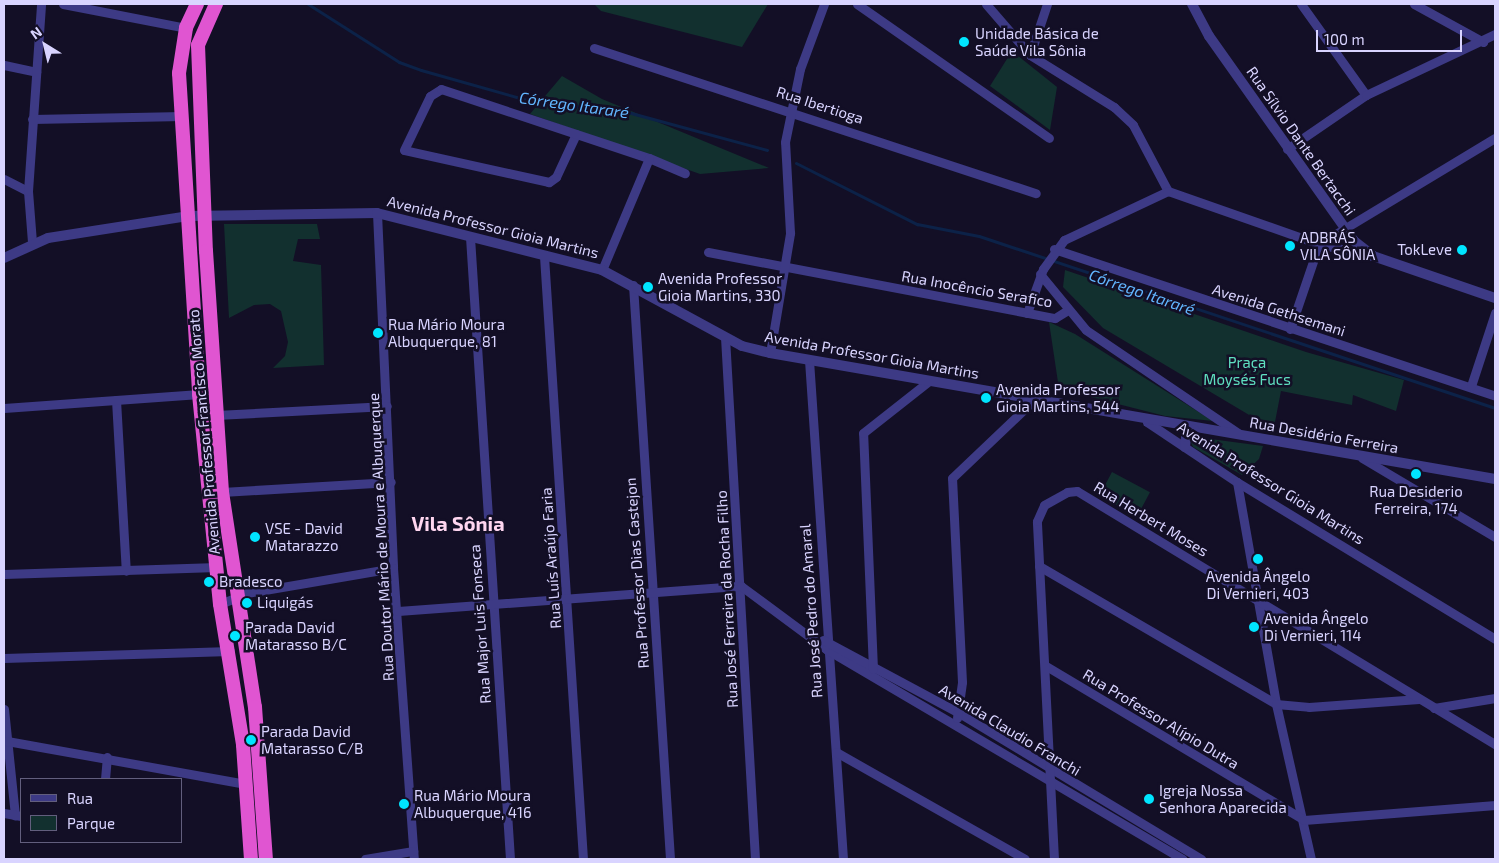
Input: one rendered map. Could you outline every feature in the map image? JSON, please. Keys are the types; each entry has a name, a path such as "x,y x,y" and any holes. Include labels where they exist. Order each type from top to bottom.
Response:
{"highway":[{"name":"Avenida Professor Francisco Morato","path":"197,4 186,28 179,73 199,394 220,604 230,651 247,784 251,859"},
{"name":"Avenida Professor Francisco Morato","path":"216,4 198,45 216,415 222,492 235,596 256,707 266,859"}],"street":[{"path":"4,258 32,242 28,191 42,4"},
{"path":"66,4 186,28"},
{"path":"116,14 118,4"},
{"path":"770,353 786,269 790,233 784,162 790,109 800,69 824,4"},
{"path":"857,4 1050,138"},
{"path":"986,4 1030,55 1114,107 1133,125 1168,191 1319,244 1373,256"},
{"path":"1030,55 1047,4"},
{"path":"1301,4 1366,94"},
{"path":"1414,4 1483,42"},
{"name":"Rua Sílvio Dante Bertacchi","path":"1191,5 1287,149 1342,227 1373,256 1495,298"},
{"path":"1287,149 1366,94 1483,42 1495,34"},
{"name":"Rua Ibertioga","path":"594,48 790,109 1036,192"},
{"path":"4,65 36,72"},
{"path":"576,134 556,177 549,182 404,150 430,96 441,89 650,158 685,173"},
{"path":"32,119 183,116"},
{"path":"1290,329 1319,244 1342,227 1495,138"},
{"path":"602,270 650,158"},
{"path":"4,179 28,191"},
{"path":"1027,312 1041,272 1052,251 1064,240 1168,191"},
{"name":"Avenida Professor Gioia Martins","path":"32,242 189,216 377,213 602,270 633,285 725,337 770,353 1036,398 1147,422 1237,482 1495,639"},
{"name":"Rua Doutor Mário de Moura e Albuquerque","path":"377,213 391,482 393,568 398,611 414,855"},
{"name":"Rua Major Luis Fonseca","path":"470,237 491,604 510,859"},
{"name":"Avenida Gethsemani","path":"1052,251 1471,386 1495,396"},
{"name":"Rua Inocêncio Serafico","path":"708,252 786,269 1055,318 1066,311 1108,348 1242,436"},
{"name":"Rua Luís Araújo Faria","path":"544,256 568,598 583,859"},
{"path":"1041,272 1066,311"},
{"name":"Rua Professor Dias Castejon","path":"633,285 670,859"},
{"path":"1036,286 1051,289"},
{"path":"1471,386 1495,313"},
{"name":"Rua José Ferreira da Rocha Filho","path":"725,337 741,586 755,859"},
{"name":"Rua José Pedro do Amaral","path":"809,360 826,645 843,859"},
{"path":"874,677 863,433 929,381"},
{"path":"4,408 199,394"},
{"path":"956,726 962,682 952,478 1036,398"},
{"path":"116,400 126,571"},
{"path":"216,415 387,406"},
{"path":"1208,432 1218,420"},
{"name":"Rua Desidério Ferreira","path":"1147,422 1242,436 1362,458 1495,479"},
{"path":"1185,447 1186,437 1194,430"},
{"path":"1362,458 1495,537"},
{"path":"222,492 391,482"},
{"path":"1237,482 1276,704 1304,820 1311,859"},
{"name":"Rua Herbert Moses","path":"1054,859 1046,666 1039,566 1040,510 1053,498 1077,491 1257,597 1419,699 1495,744"},
{"path":"1039,566 1276,704 1309,707 1419,699"},
{"path":"4,574 217,567"},
{"path":"220,604 235,596 393,568"},
{"path":"398,611 568,598 652,594 741,586"},
{"name":"Avenida Claudio Franchi","path":"741,586 874,677 956,726 1201,859"},
{"name":"Avenida Claudio Franchi","path":"826,645 873,665 958,713 1051,776 1183,859"},
{"path":"4,658 230,651"},
{"name":"Rua Professor Alípio Dutra","path":"1046,666 1304,820"},
{"path":"1434,708 1495,698"},
{"path":"4,709 18,816 4,813"},
{"path":"7,741 107,757 247,784"},
{"path":"836,752 1026,859"},
{"path":"105,778 107,757"},
{"path":"1304,820 1495,806"},
{"path":"365,859 414,855"}],"green space":[{"path":"594,4 768,4 742,47 601,11"},
{"path":"1012,51 1057,87 1050,130 990,86"},
{"path":"562,76 602,99 769,168 700,174 530,114"},
{"path":"224,224 317,224 320,239 298,239 293,261 321,265 324,365 273,368 285,356 288,342 281,311 270,304 254,305 229,318"},
{"name":"Praça Moysés Fucs","path":"1065,270 1306,352 1404,380 1396,411 1353,395 1352,405 1281,391 1274,427 1266,425 1103,328 1063,287"},
{"path":"1049,322 1075,334 1213,421 1165,416 1059,389"},
{"path":"1197,434 1203,438 1263,446 1259,459 1242,475 1193,447 1190,440"},
{"path":"1112,472 1150,492 1137,516 1099,496"}],"waterway":[{"name":"Córrego Itararé","path":"308,4 399,62 421,70 527,100 631,113 767,150"},
{"name":"Córrego Itararé","path":"796,163 917,224 979,236 1495,408"}],"place":[{"name":"Unidade Básica de Saúde Vila Sônia","path":"964,42"},
{"name":"ADBRÁS VILA SÔNIA","path":"1290,246"},
{"name":"TokLeve","path":"1462,250"},
{"name":"Avenida Professor Gioia Martins, 330","path":"648,287"},
{"name":"Rua Mário Moura Albuquerque, 81","path":"378,333"},
{"name":"Avenida Professor Gioia Martins, 544","path":"986,398"},
{"name":"Rua Desiderio Ferreira, 174","path":"1416,474"},
{"name":"VSE - David Matarazzo","path":"255,537"},
{"name":"Avenida Ângelo Di Vernieri, 403","path":"1258,559"},
{"name":"Bradesco","path":"209,582"},
{"name":"Liquigás","path":"247,603"},
{"name":"Avenida Ângelo Di Vernieri, 114","path":"1254,627"},
{"name":"Parada David Matarasso B/C","path":"235,636"},
{"name":"Parada David Matarasso C/B","path":"251,740"},
{"name":"Igreja Nossa Senhora Aparecida","path":"1149,799"},
{"name":"Rua Mário Moura Albuquerque, 416","path":"404,804"}],"district":[{"name":"Vila Sônia","path":"458,523"}]}
